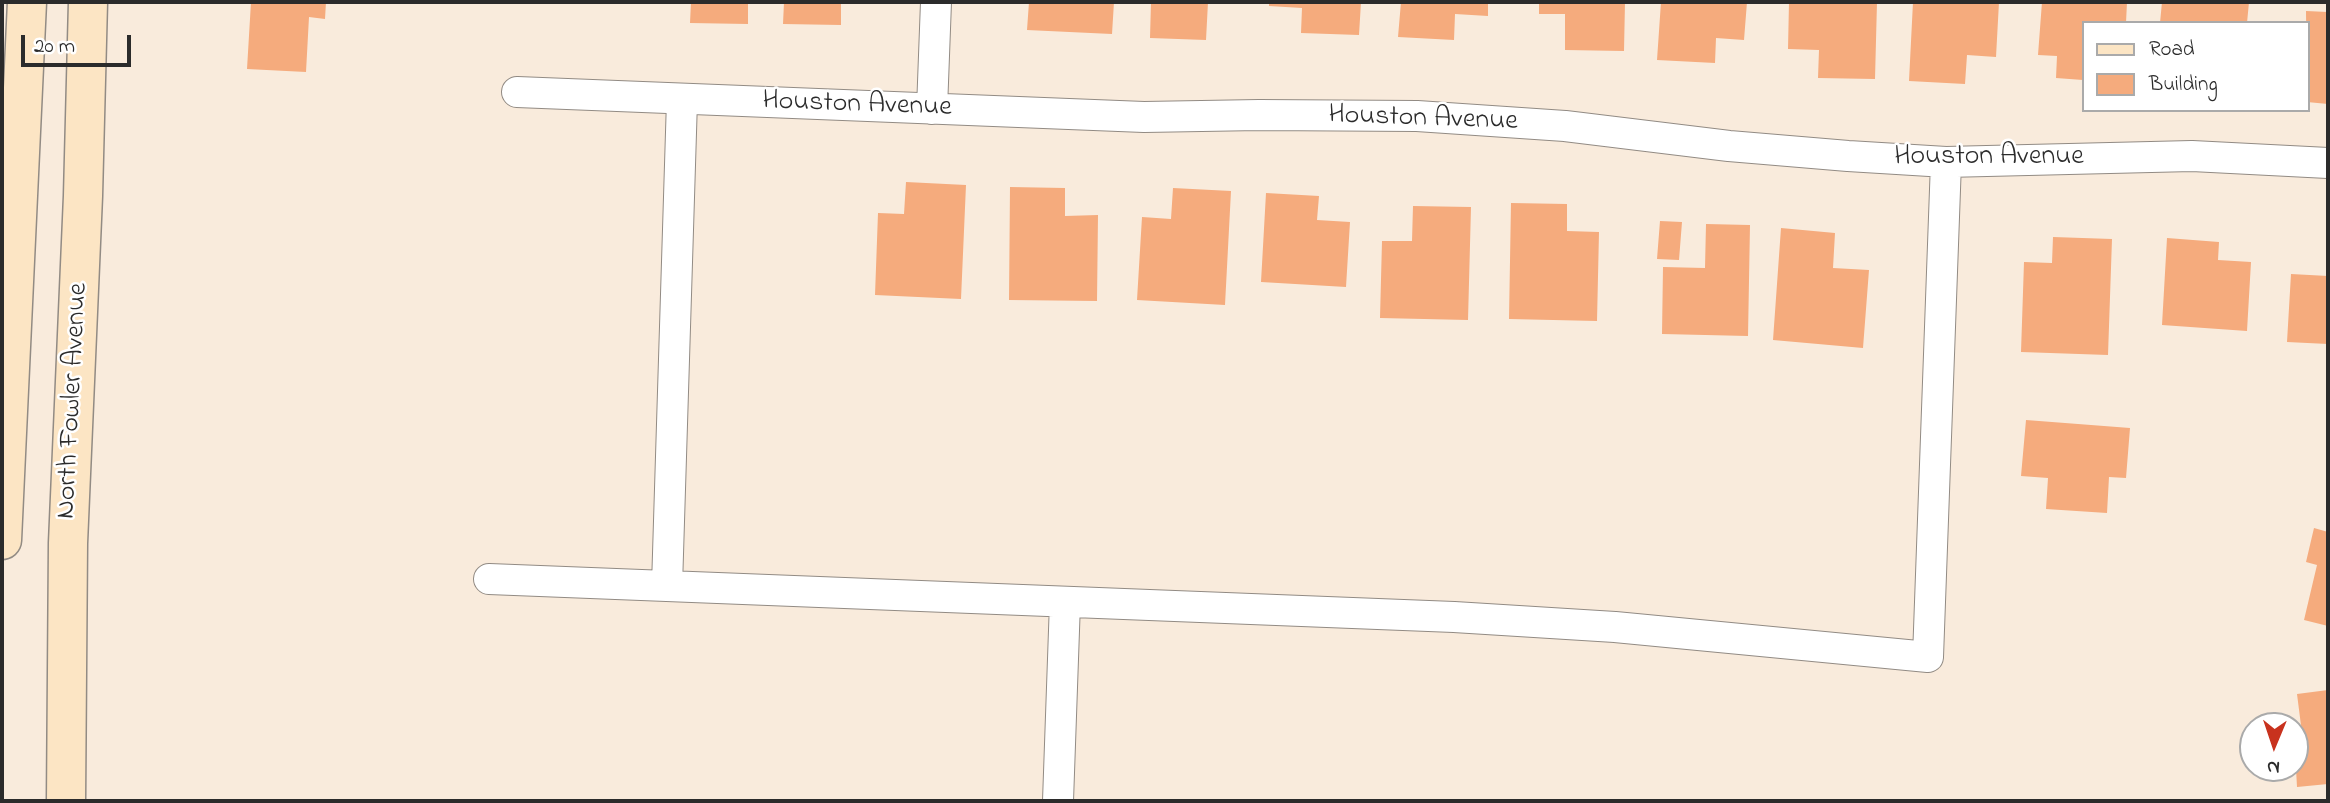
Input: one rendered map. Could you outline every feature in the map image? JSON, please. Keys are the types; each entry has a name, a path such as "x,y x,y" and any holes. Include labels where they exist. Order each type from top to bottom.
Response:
{"main road":[{"path":"2,540 13,51 27,2"},
{"name":"North Fowler Avenue","path":"66,801 68,542 83,210 88,2"}],"street":[{"path":"932,109 936,2"},
{"name":"Houston Avenue","path":"517,92 1144,117 1416,116 1564,126 1729,146 1946,162 2192,156 2328,163"},
{"path":"667,586 682,100"},
{"path":"489,579 1454,617 1615,627 1928,657 1946,162"},
{"path":"1058,801 1065,602"}],"building":[{"path":"251,2 326,2 325,19 309,17 306,72 247,69"},
{"path":"691,2 748,2 748,24 690,23"},
{"path":"784,2 841,2 841,25 783,24"},
{"path":"1029,2 1114,2 1112,34 1027,30"},
{"path":"1151,2 1208,2 1206,40 1150,38"},
{"path":"1269,2 1361,2 1359,35 1301,33 1302,8 1269,6"},
{"path":"1401,2 1488,2 1488,16 1455,14 1454,40 1398,37"},
{"path":"1539,2 1625,2 1624,51 1565,50 1565,14 1539,14"},
{"path":"1661,2 1747,2 1744,40 1716,38 1715,63 1657,60"},
{"path":"1789,2 1877,2 1875,79 1818,78 1819,50 1788,49"},
{"path":"1913,2 1999,2 1996,57 1967,55 1965,84 1909,81"},
{"path":"2042,2 2127,2 2126,21 2082,21 2082,80 2056,78 2057,56 2038,55"},
{"path":"2162,2 2249,2 2247,21 2160,21"},
{"path":"2306,11 2328,12 2328,104 2309,102 2309,21 2306,21"},
{"path":"906,182 966,185 961,299 875,295 878,213 904,214"},
{"path":"1010,187 1065,188 1065,216 1098,215 1097,301 1009,300"},
{"path":"1173,188 1231,191 1225,305 1137,300 1142,217 1171,219"},
{"path":"1266,193 1319,196 1317,220 1350,222 1346,287 1261,282"},
{"path":"1511,203 1567,204 1567,231 1599,232 1597,321 1509,319"},
{"path":"1413,206 1471,207 1468,320 1380,318 1382,241 1412,241"},
{"path":"1660,221 1682,222 1679,260 1657,259"},
{"path":"1706,224 1750,225 1748,336 1662,334 1663,267 1705,268"},
{"path":"1781,228 1835,233 1833,268 1869,270 1863,348 1773,340"},
{"path":"2053,237 2112,239 2108,355 2021,352 2024,262 2052,263"},
{"path":"2167,238 2219,242 2218,260 2251,262 2247,331 2162,325"},
{"path":"2291,274 2328,276 2328,344 2287,342"},
{"path":"2026,420 2130,428 2126,478 2109,477 2107,513 2046,509 2048,478 2021,476"},
{"path":"2314,528 2328,532 2328,626 2304,620 2317,565 2306,562"},
{"path":"2328,690 2328,784 2297,787 2297,782 2309,782 2309,712 2299,712 2297,694"}]}
